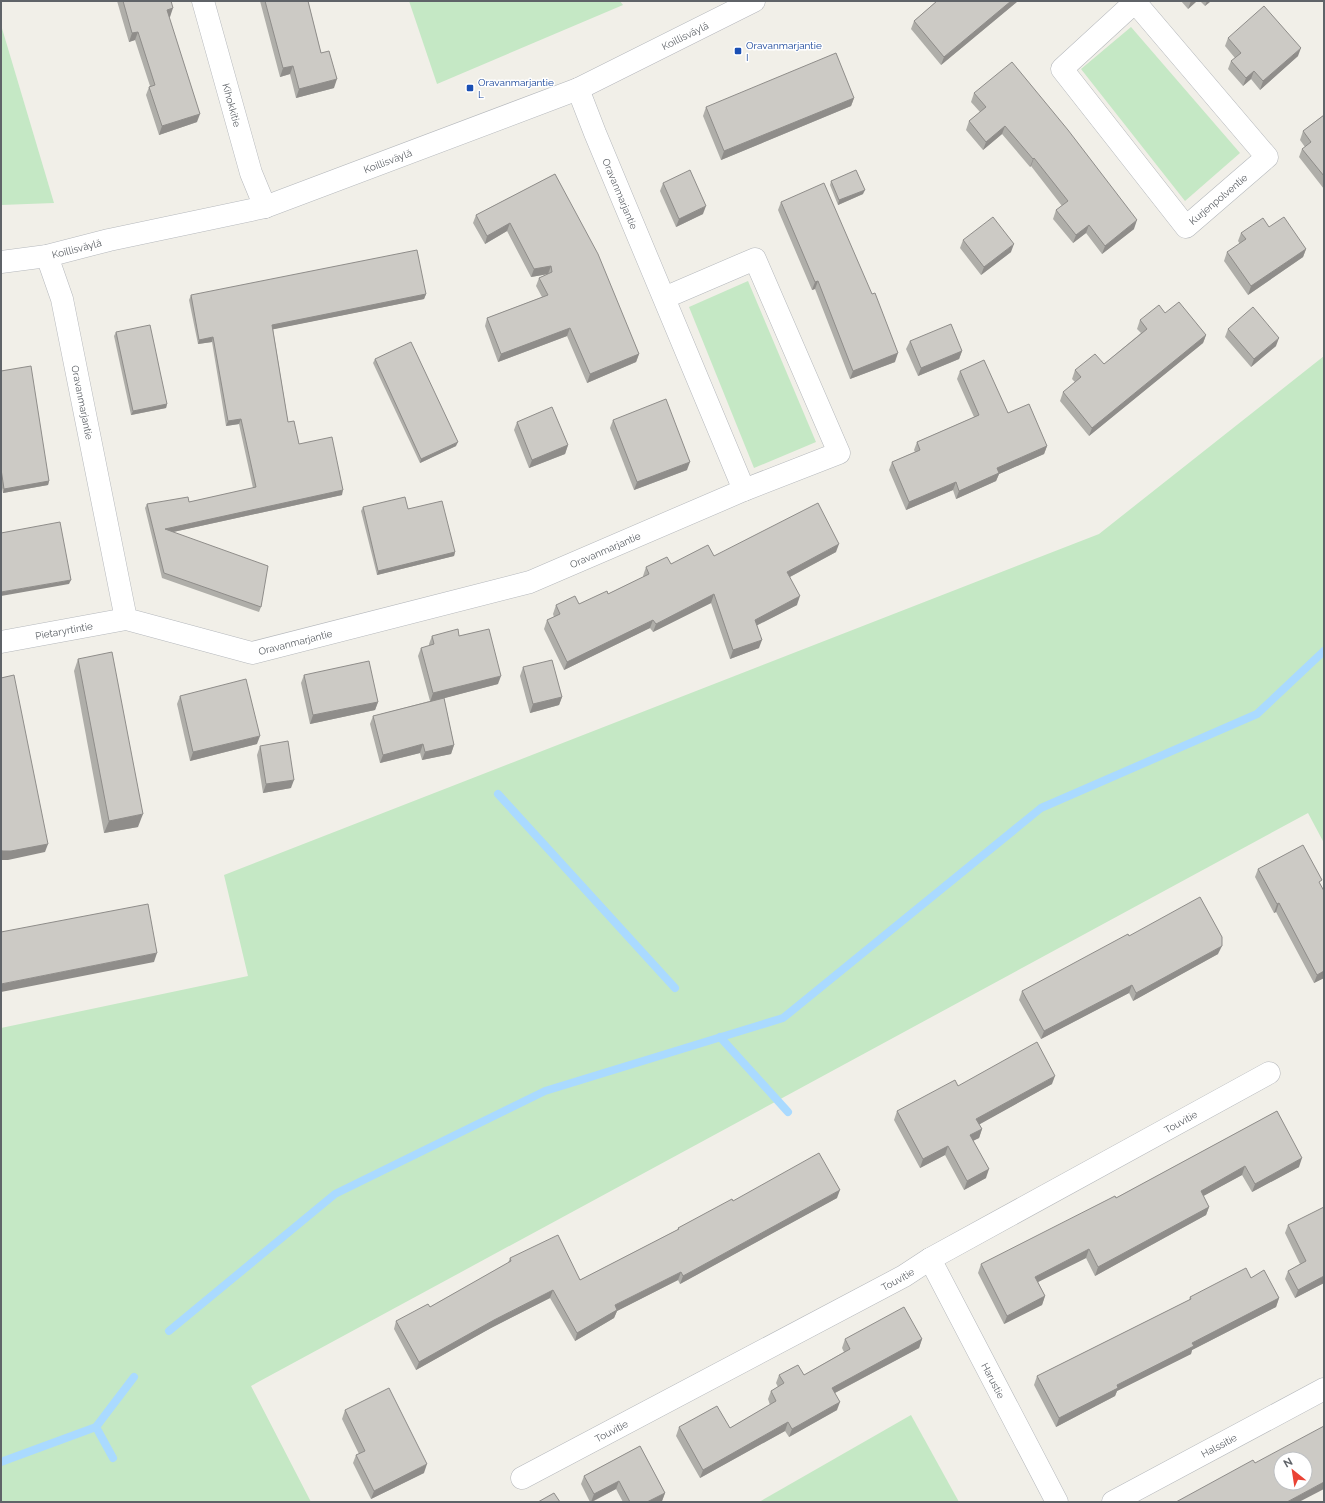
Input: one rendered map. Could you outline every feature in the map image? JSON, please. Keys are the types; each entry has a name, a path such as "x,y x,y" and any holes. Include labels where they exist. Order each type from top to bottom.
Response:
{"street":[{"name":"Kihokkitie","path":"203,1 251,173 265,207"},
{"name":"Koillisväylä","path":"1,262 48,256 109,240 265,207 578,89 754,1"},
{"name":"Kurjenpolventie","path":"1134,2 1267,157 1186,227 1062,69 1134,2"},
{"name":"Oravanmarjantie","path":"578,89 744,490"},
{"name":"Oravanmarjantie","path":"48,256 62,299 126,619 252,653 530,582 744,490 839,453 756,259 664,298"},
{"name":"Pietaryrtintie","path":"1,642 126,619"},
{"name":"Touvitie","path":"522,1478 904,1276 930,1259 1269,1074"},
{"name":"Harustie","path":"930,1259 1057,1502"},
{"name":"Halssitie","path":"1113,1502 1324,1389"}],"green space":[{"path":"409,1 620,1 623,5 437,84"},
{"path":"1,25 54,203 1,205"},
{"path":"1131,27 1240,153 1185,201 1081,69"},
{"path":"748,281 816,442 754,468 689,307"},
{"path":"1324,356 1324,843 1308,813 251,1386 311,1502 1,1502 1,1028 248,976 224,875 1099,534"},
{"path":"911,1415 959,1502 759,1502"}],"building":[{"path":"123,1 171,1 173,8 167,10 200,114 162,126 149,87 155,85 138,32 132,33"},
{"path":"265,1 308,1 321,53 329,51 337,79 299,89 293,66 283,68"},
{"path":"937,1 1011,1 944,57 914,21"},
{"path":"1264,6 1301,48 1263,81 1254,71 1246,78 1231,61 1241,53 1228,38"},
{"path":"836,53 854,98 724,151 706,107"},
{"path":"1012,62 1068,130 1137,220 1105,246 1089,225 1076,235 1056,210 1068,201 1034,158 1033,159 1005,126 986,142 969,121 986,107 974,93"},
{"path":"1324,115 1324,176 1302,149 1311,142 1303,131"},
{"path":"690,170 706,206 679,219 663,183"},
{"path":"856,170 865,190 839,200 831,181"},
{"path":"555,174 598,254 639,354 590,374 570,328 501,354 487,318 548,295 539,278 552,272 551,266 534,269 510,223 487,236 476,215"},
{"path":"824,183 872,294 875,293 898,353 853,371 818,281 815,282 781,202"},
{"path":"993,217 1014,244 984,267 963,240"},
{"path":"1284,217 1306,249 1251,286 1227,252 1246,239 1241,233 1263,218 1269,227"},
{"path":"417,250 426,294 272,325 288,422 294,421 299,444 332,437 343,490 165,529 268,566 261,607 164,573 147,504 188,497 189,502 256,487 241,419 228,421 213,337 199,340 191,295"},
{"path":"1179,302 1206,335 1092,428 1063,392 1081,377 1075,370 1095,354 1104,364 1147,329 1140,320 1159,305 1165,313"},
{"path":"1253,307 1279,338 1254,359 1228,329"},
{"path":"951,324 962,351 921,368 910,341"},
{"path":"150,325 167,404 133,411 116,332"},
{"path":"411,342 458,442 421,459 375,359"},
{"path":"984,360 1008,413 1029,404 1047,446 997,468 999,473 959,491 956,482 909,502 892,462 920,450 917,442 979,415 960,371"},
{"path":"31,366 49,481 4,489 1,469 1,371"},
{"path":"666,399 690,462 637,482 613,420"},
{"path":"552,407 568,445 532,460 517,422"},
{"path":"405,497 408,509 442,501 455,552 378,571 363,507"},
{"path":"818,503 839,544 787,572 800,596 755,620 762,640 733,650 714,594 656,624 653,620 567,662 547,620 560,614 556,605 575,596 579,604 607,591 608,594 649,574 646,567 667,557 671,564 708,545 714,556"},
{"path":"60,522 71,580 1,592 1,533"},
{"path":"458,629 459,636 489,629 501,676 433,693 421,648 434,644 432,636"},
{"path":"112,652 143,814 109,821 78,659"},
{"path":"552,660 562,697 533,704 523,667"},
{"path":"369,661 378,702 313,715 304,675"},
{"path":"14,675 48,844 11,851 2,851 1,678"},
{"path":"246,679 260,736 193,752 180,696"},
{"path":"444,698 454,745 425,752 423,744 383,755 373,716"},
{"path":"288,741 294,780 266,784 260,746"},
{"path":"1303,845 1322,880 1319,882 1324,891 1324,971 1317,975 1279,903 1277,904 1258,869"},
{"path":"1200,897 1222,937 1222,946 1136,993 1132,985 1044,1031 1022,991 1128,934 1129,936"},
{"path":"148,904 157,953 1,984 1,932"},
{"path":"1037,1042 1055,1076 976,1119 982,1129 970,1135 989,1169 967,1181 948,1146 923,1159 897,1111 955,1080 958,1086"},
{"path":"1277,1111 1302,1158 1255,1184 1245,1166 1201,1191 1209,1207 1098,1267 1089,1249 1035,1277 1045,1296 1007,1316 981,1264 1115,1196 1116,1198"},
{"path":"819,1153 840,1190 683,1276 681,1272 615,1305 617,1310 577,1333 553,1290 494,1320 419,1362 396,1321 428,1304 430,1307 511,1261 510,1258 558,1235 580,1280 679,1229 678,1228 732,1199 733,1201"},
{"path":"1324,1207 1324,1276 1298,1290 1288,1271 1306,1261 1288,1225"},
{"path":"1246,1268 1251,1278 1264,1270 1279,1298 1192,1343 1194,1346 1117,1385 1118,1388 1059,1418 1037,1376 1191,1299 1190,1297"},
{"path":"904,1307 922,1339 832,1388 840,1402 792,1429 788,1422 703,1470 679,1427 717,1406 730,1428 776,1401 771,1391 784,1383 779,1375 798,1365 804,1375 850,1349 845,1339"},
{"path":"389,1388 427,1464 374,1491 356,1455 365,1451 345,1410"},
{"path":"1324,1426 1324,1482 1313,1488 1313,1451 1277,1451"},
{"path":"640,1446 665,1493 647,1502 630,1502 619,1481 594,1494 584,1476"},
{"path":"1273,1453 1273,1491 1307,1491 1287,1502 1176,1502 1253,1460 1255,1463"},
{"path":"554,1493 560,1502 538,1502"}],"waterway":[{"path":"169,1331 335,1194 545,1091 783,1018 1041,808 1257,714 1324,651"},
{"path":"498,794 675,988"},
{"path":"720,1037 788,1112"},
{"path":"1,1462 96,1427 134,1377"},
{"path":"96,1427 113,1458"}],"place":[{"name":"Oravanmarjantie I","path":"738,51"},
{"name":"Oravanmarjantie L","path":"470,88"}]}
